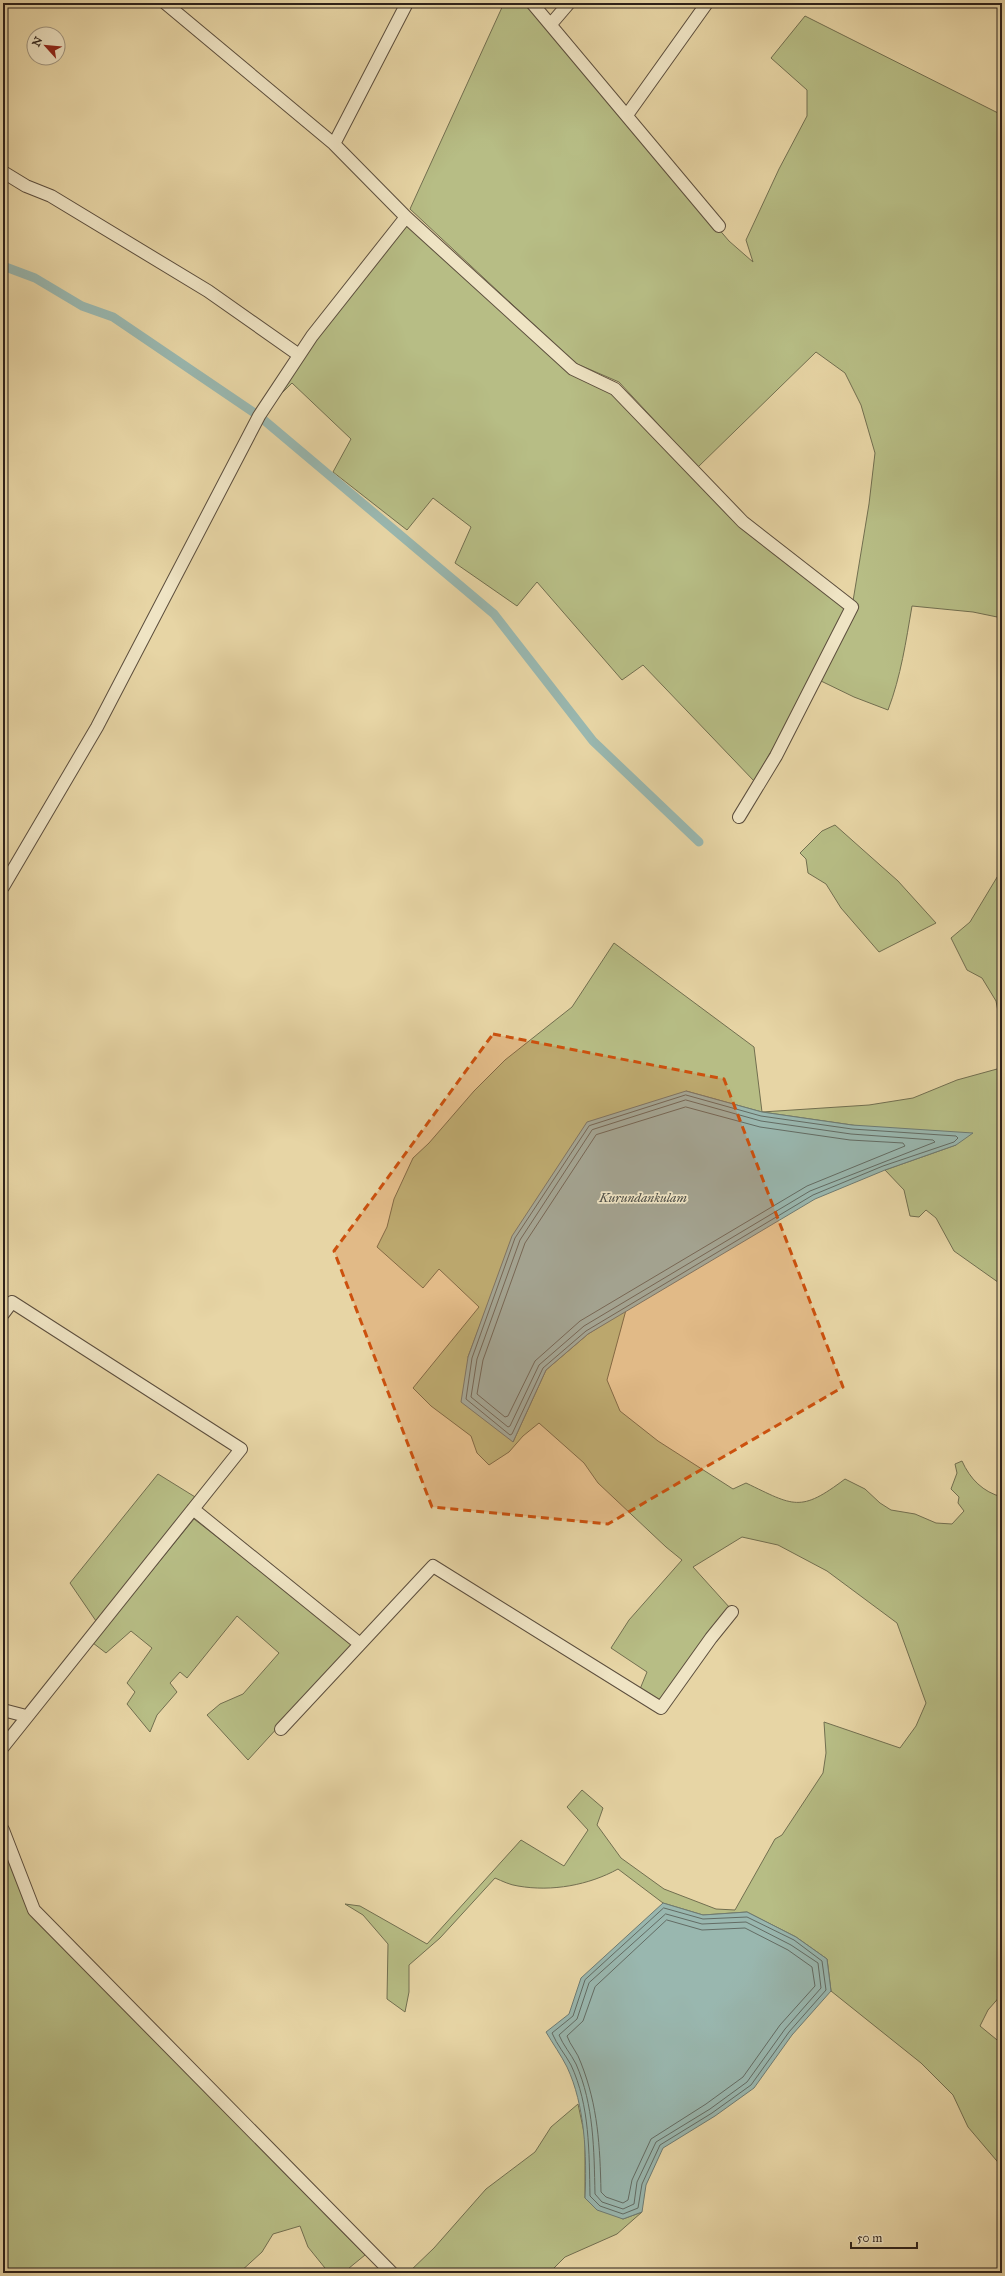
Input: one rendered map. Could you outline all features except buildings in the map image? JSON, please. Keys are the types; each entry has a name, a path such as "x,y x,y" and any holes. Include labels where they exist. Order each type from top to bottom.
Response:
{"street":[{"path":"165,3 334,144 406,217 572,369 615,389 743,522 852,607 776,756 740,817"},
{"path":"334,144 406,3"},
{"path":"532,3 720,226"},
{"path":"551,24 569,3"},
{"path":"627,115 707,3"},
{"path":"3,172 26,186 51,196 202,287 299,356"},
{"path":"3,886 97,727 259,416 312,336 406,217"},
{"path":"3,1314 12,1302 241,1449 26,1716 3,1747"},
{"path":"193,1509 360,1644"},
{"path":"281,1729 433,1566 661,1708 711,1638 732,1612"},
{"path":"3,1710 26,1716"},
{"path":"3,1830 34,1910 392,2273"}],"highlighted area":[{"path":"493,1034 724,1079 843,1387 608,1524 432,1507 334,1251"}],"green space":[{"path":"504,3 525,3 729,241 753,262 746,240 779,169 807,116 807,90 771,58 805,16 1002,115 1002,618 973,612 912,606 900,671 888,710 854,697 821,681 853,601 869,504 875,453 861,405 845,373 816,352 698,467 619,382 575,363 410,209"},
{"path":"406,223 570,373 613,393 739,524 846,609 808,688 754,781 643,665 622,680 537,582 517,606 455,563 471,527 433,498 407,530 333,472 351,439 292,383 281,394 277,390"},
{"path":"835,825 898,881 936,923 879,952 841,908 826,884 808,873 806,859 800,853 822,831"},
{"path":"1002,869 1002,1032 996,1001 982,978 967,970 951,938 970,922"},
{"path":"614,943 754,1047 762,1112 686,1091 488,1304 468,1357 513,1442 546,1370 588,1334 626,1310 607,1380 620,1411 658,1441 733,1489 746,1483 775,1497 787,1501 797,1502 807,1501 817,1497 845,1479 865,1489 880,1503 891,1510 915,1514 936,1523 952,1524 964,1511 958,1503 959,1497 951,1489 957,1473 955,1464 962,1461 969,1474 978,1484 989,1492 1002,1497 1002,1994 988,2010 980,2026 1002,2044 1002,2167 968,2127 953,2095 921,2063 831,1991 827,1959 796,1937 747,1912 703,1915 663,1903 618,1869 607,1875 583,1883 570,1886 544,1888 518,1886 495,1878 440,1938 409,1965 409,1992 405,2012 387,1999 388,1944 363,1915 345,1904 360,1906 427,1944 521,1840 564,1866 588,1830 567,1807 582,1790 603,1808 597,1825 621,1858 664,1889 716,1909 735,1910 775,1839 782,1835 823,1773 826,1753 824,1722 900,1748 916,1726 926,1703 897,1623 827,1571 778,1545 742,1537 693,1567 730,1608 661,1703 640,1689 647,1672 611,1648 629,1620 682,1560 666,1547 598,1483 584,1463 539,1423 523,1436 509,1452 489,1465 477,1453 471,1436 431,1406 413,1388 479,1307 439,1269 423,1288 377,1247 387,1227 394,1199 413,1158 429,1143 474,1091 505,1060 572,1007"},
{"path":"1002,1065 1002,1285 954,1251 936,1218 926,1210 919,1217 910,1216 904,1190 885,1170 956,1145 852,1125 762,1112 869,1105 913,1098 957,1080 997,1069"},
{"path":"158,1474 200,1500 96,1621 70,1583"},
{"path":"194,1519 354,1644 248,1760 207,1715 220,1704 243,1694 279,1653 237,1616 187,1678 180,1672 170,1683 177,1692 157,1715 150,1732 127,1704 135,1692 127,1683 152,1648 131,1631 106,1653 93,1643"},
{"path":"3,1842 30,1913 365,2255 343,2273 329,2273 308,2247 300,2226 273,2234 262,2252 239,2273 3,2273"},
{"path":"578,2104 585,2137 585,2198 623,2219 642,2212 617,2234 565,2257 549,2273 408,2273 434,2248 486,2189 535,2152 551,2127"}],"water":[{"name":"Kurundankulam","path":"686,1091 762,1112 852,1125 973,1133 956,1145 885,1170 815,1199 588,1334 546,1370 513,1442 461,1402 468,1357 512,1236 587,1122"},
{"path":"663,1903 703,1915 747,1912 796,1937 827,1959 831,1991 792,2035 754,2088 715,2116 663,2148 646,2185 642,2212 623,2219 597,2210 585,2198 586,2165 584,2131 578,2098 567,2067 546,2032 569,2014 581,1978"}],"waterway":[{"path":"3,266 35,278 82,306 113,317 259,416 494,614 593,741 699,842"}]}
